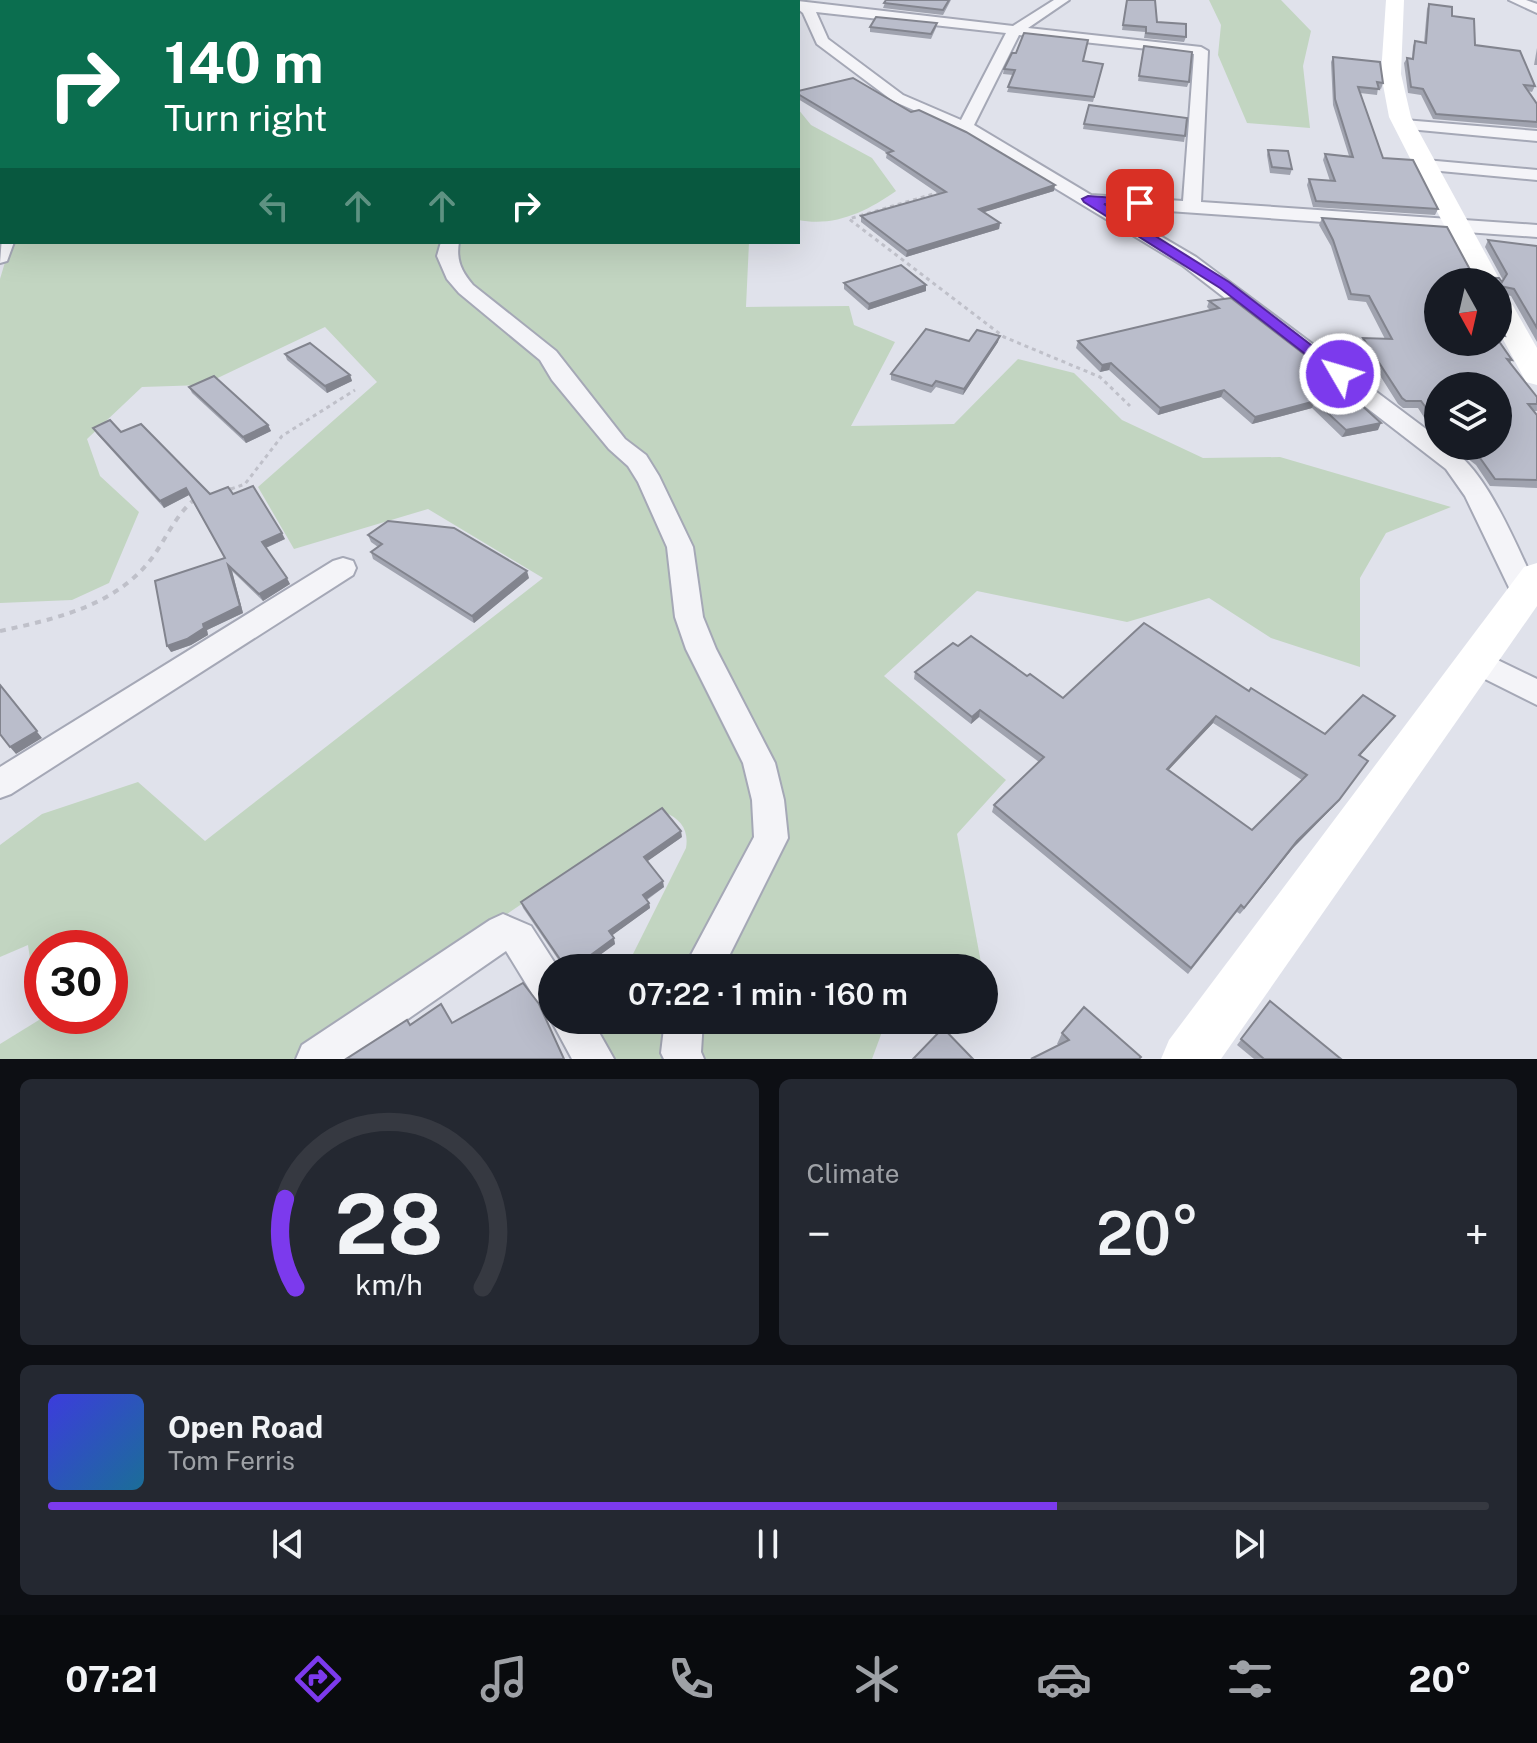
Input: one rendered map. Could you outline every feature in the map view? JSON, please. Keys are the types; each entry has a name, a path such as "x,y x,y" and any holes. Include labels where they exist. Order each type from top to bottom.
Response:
{"street":[{"path":"965,127 1014,31 1063,0"},
{"path":"1395,0 1391,74 1404,125 1480,268"},
{"path":"1515,0 1537,9"},
{"path":"800,4 1201,51 1192,206"},
{"path":"800,4 815,32 832,51 898,98 965,127 1088,199 1224,285 1455,463 1531,585 1188,1059"},
{"path":"1404,125 1537,136"},
{"path":"1425,165 1537,175"},
{"path":"1088,199 1537,231"},
{"path":"450,244 447,256 454,275 466,289 548,356 617,444 637,461 680,547 689,617 701,649 759,763 768,800 771,838 710,954"},
{"path":"1512,329 1537,376"},
{"path":"0,784 343,568"},
{"path":"1477,662 1537,693"},
{"path":"316,1059 503,932 518,938 538,970"},
{"path":"579,1034 594,1059"},
{"path":"684,1034 684,1059"}],"path":[{"path":"940,193 849,219 1004,337 1100,377 1130,406"},
{"path":"217,493 245,484 282,436 355,390"},
{"path":"0,631 90,604 118,590 140,572 185,507 199,497"}],"green space":[{"path":"1209,0 1281,0 1311,31 1303,66 1310,128 1247,123 1218,55 1221,25"},
{"path":"800,111 811,125 872,158 896,191 850,216 812,222 800,220"},
{"path":"10,244 749,244 746,307 849,306 854,325 895,342 851,426 954,424 1018,359 1074,373 1122,420 1203,458 1280,457 1451,507 1386,533 1360,578 1360,667 1271,638 1209,598 1127,622 977,591 884,676 1006,780 957,834 979,954 633,954 686,848 682,826 664,812 650,817 293,1059 0,1059 0,1044 24,1029 24,1034 128,1034 128,930 24,930 24,947 0,957 0,845 42,814 138,782 205,841 543,578 428,509 294,549 258,487 377,382 325,327 203,385 142,387 87,439 100,476 139,512 109,583 72,600 0,603 0,279"},
{"path":"602,1034 881,1034 872,1059 610,1059"}],"building":[{"path":"886,0 949,0 943,10 884,3"},
{"path":"1127,0 1155,0 1157,22 1186,24 1186,37 1146,33 1146,27 1123,25"},
{"path":"1429,4 1452,7 1452,16 1474,19 1475,45 1520,51 1535,86 1524,85 1537,104 1537,122 1436,114 1423,89 1411,87 1407,58 1413,59 1415,41 1426,43"},
{"path":"876,17 937,23 931,34 870,27"},
{"path":"1024,33 1088,40 1083,61 1103,64 1094,97 1008,87 1015,70 1004,69 1012,53 1016,53"},
{"path":"1144,46 1192,52 1189,82 1139,76"},
{"path":"1333,57 1380,62 1383,83 1377,82 1379,89 1358,87 1383,158 1413,160 1438,209 1316,201 1309,179 1335,181 1325,154 1353,157 1335,99"},
{"path":"853,78 911,112 919,110 966,132 1055,185 979,209 1000,223 907,251 861,216 946,192 887,153 893,151 800,95 800,91"},
{"path":"1089,105 1187,118 1185,136 1084,124"},
{"path":"1268,150 1288,151 1292,169 1272,167"},
{"path":"1322,218 1447,227 1469,268 1424,268 1424,356 1509,356 1512,360 1507,359 1537,397 1537,404 1528,404 1537,415 1537,480 1495,479 1481,460 1512,460 1512,372 1424,372 1424,405 1421,401 1406,401 1363,338 1392,339 1369,296 1351,294 1333,240"},
{"path":"1488,240 1537,246 1537,328 1514,289 1512,268 1504,268"},
{"path":"901,265 926,285 869,304 844,283"},
{"path":"1231,298 1352,391 1347,392 1381,423 1346,430 1315,401 1255,417 1224,390 1160,408 1111,363 1102,365 1078,341 1219,308 1209,301"},
{"path":"926,329 969,341 977,330 1000,336 964,389 936,381 932,386 891,374"},
{"path":"310,343 350,375 325,386 285,354"},
{"path":"214,376 268,425 243,437 189,387"},
{"path":"110,420 121,432 141,424 210,494 228,487 233,494 253,486 282,533 262,542 287,578 259,594 228,565 240,606 203,624 204,628 187,639 167,646 155,581 225,558 186,488 160,501 93,428"},
{"path":"388,521 454,528 527,571 472,616 371,552 382,544 368,535"},
{"path":"1144,623 1249,691 1251,688 1325,734 1363,695 1395,716 1359,755 1368,761 1339,800 1297,841 1191,968 994,805 1044,757 980,710 972,717 915,672 953,643 958,646 971,636 1063,698","holes":["1216,716 1307,775 1252,830 1167,769"]},
{"path":"0,685 37,731 10,747 0,734"},
{"path":"662,808 681,831 644,857 663,881 643,895 649,903 609,931 614,938 592,954 556,954 521,902"},
{"path":"523,983 538,1003 538,1034 553,1034 564,1059 346,1059 407,1020 410,1025 441,1004 452,1023"},
{"path":"1270,1001 1341,1059 1264,1059 1241,1039"},
{"path":"1084,1007 1141,1057 1031,1059 1069,1040 1062,1033"},
{"path":"937,1034 949,1034 973,1059 913,1059"}],"route":[{"path":"1140,203 1088,199 1224,285 1340,374"}]}
